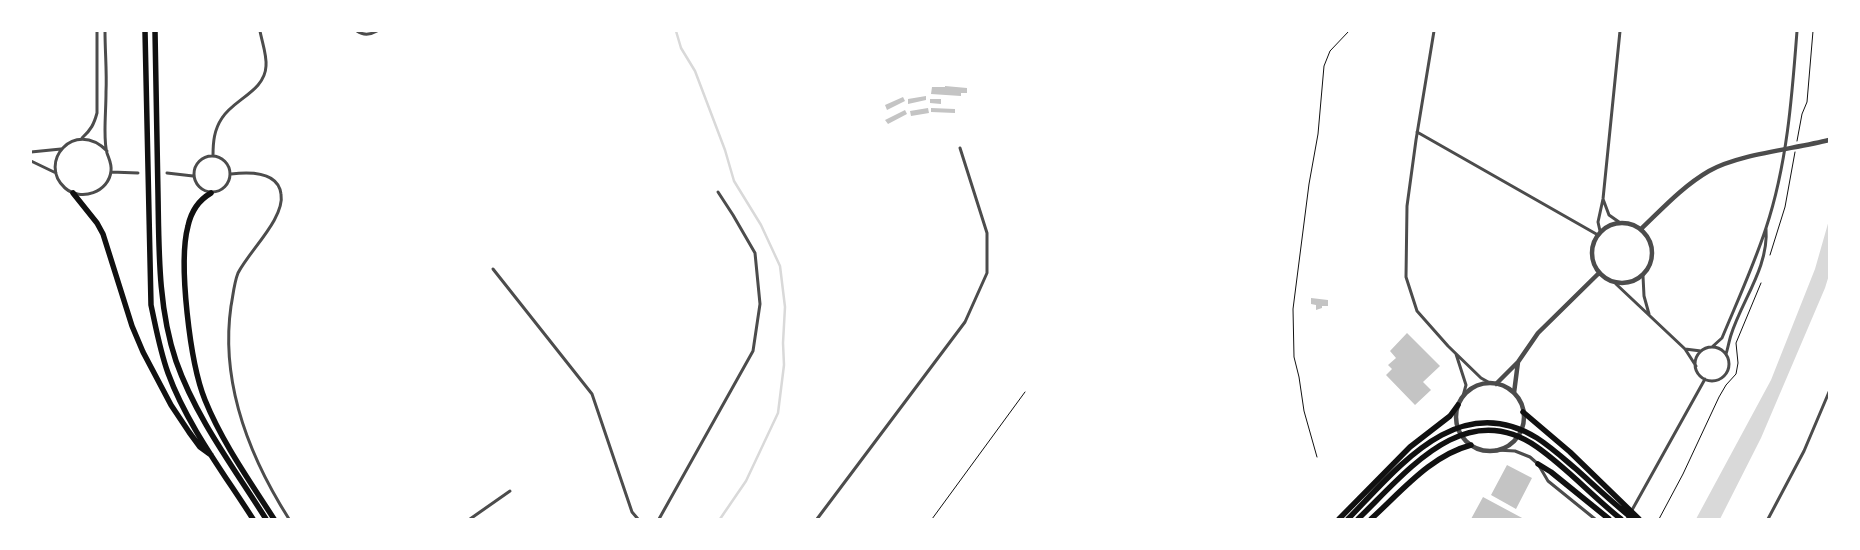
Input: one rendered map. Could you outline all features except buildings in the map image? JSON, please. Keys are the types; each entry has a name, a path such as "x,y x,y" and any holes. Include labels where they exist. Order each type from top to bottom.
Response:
{"highway":[{"path":"145,31 151,305 168,372 184,407 252,519"},
{"path":"155,31 160,261 168,332 176,360 192,399 214,438 266,519"},
{"path":"73,193 97,223 103,234 132,326 155,376 171,405 200,447 213,456"},
{"path":"212,193 204,197 191,215 185,242 186,286 192,346 204,398 216,424 226,444 274,519"},
{"path":"1339,519 1410,447 1450,416 1458,405"},
{"path":"1523,412 1570,452 1633,519"},
{"path":"1348,519 1420,448 1451,429 1467,424 1486,422 1516,428 1539,439 1639,519"},
{"path":"1358,519 1434,447 1459,434 1488,430 1514,435 1535,445 1621,519"},
{"path":"1371,519 1430,465 1459,448 1471,445"},
{"path":"1538,464 1551,472 1608,518"}],"street":[{"path":"82,139 91,130 97,112 97,31"},
{"path":"105,31 105,132 111,172 106,184 98,191 88,195 73,193 65,189 59,182 55,165 57,156 67,144 82,139 91,140 100,144 107,151"},
{"path":"213,156 214,137 222,118 229,108 260,84 264,76 266,65 260,31"},
{"path":"357,31 370,35 377,31"},
{"path":"1434,31 1407,206 1406,277 1417,311 1448,346 1481,378 1509,389 1520,401 1523,412 1522,427 1514,440 1496,450"},
{"path":"1620,31 1603,199 1598,222 1599,233 1592,251 1593,263 1599,273 1616,284 1685,349 1696,366"},
{"path":"1685,349 1701,351 1712,347 1722,338 1766,228 1780,172 1786,137 1792,95 1797,31"},
{"path":"1417,132 1599,233"},
{"path":"1642,229 1677,195 1710,171 1756,155 1829,140"},
{"path":"817,519 964,322 987,274 987,233 960,148"},
{"path":"31,152 62,149"},
{"path":"213,156 223,159 227,163 230,174 229,181 225,187 212,193 199,188 194,176 197,164 201,160 213,156"},
{"path":"31,161 56,173"},
{"path":"111,172 138,173"},
{"path":"167,173 194,176"},
{"path":"230,174 257,173 266,176 280,188 282,196 280,211 275,221 252,250 237,276 230,316 229,354 236,402 250,446 262,474 289,519"},
{"path":"659,519 752,351 760,304 754,253 718,192"},
{"path":"1603,199 1609,215 1619,222"},
{"path":"1599,233 1609,225 1628,222 1642,229 1652,242 1653,257 1650,267 1643,276 1634,281 1616,284"},
{"path":"1701,351 1696,366 1697,372 1705,379 1716,380 1725,375 1729,365 1726,354 1731,335 1763,260 1767,238 1766,228"},
{"path":"493,269 592,394 632,512 638,519"},
{"path":"1463,396 1471,388 1493,383 1518,362 1538,333 1599,273"},
{"path":"1643,276 1644,296 1649,314"},
{"path":"1712,347 1722,350 1726,354"},
{"path":"1456,353 1466,385 1458,405 1456,422 1466,440 1479,449 1515,451 1530,457 1538,464 1548,481 1596,519"},
{"path":"1514,393 1518,362"},
{"path":"1627,519 1705,379"},
{"path":"1768,519 1804,451 1829,392"},
{"path":"470,519 510,491"}],"path":[{"path":"1317,457 1304,411 1294,357 1293,308 1309,184 1318,134 1324,66 1330,51 1349,31"},
{"path":"1797,142 1802,114 1808,98 1813,31"},
{"path":"1769,257 1785,207 1796,151"},
{"path":"1659,519 1683,474 1716,403 1726,385 1736,374 1738,363 1736,343 1761,281"},
{"path":"932,519 1024,392"}],"shaded area":[{"path":"1829,220 1829,275 1825,288 1761,438 1720,519 1696,519 1771,380 1815,269"}],"waterway":[{"path":"676,31 681,48 695,71 725,150 734,181 761,225 780,266 785,307 784,365 778,413 746,481 720,519"}]}
